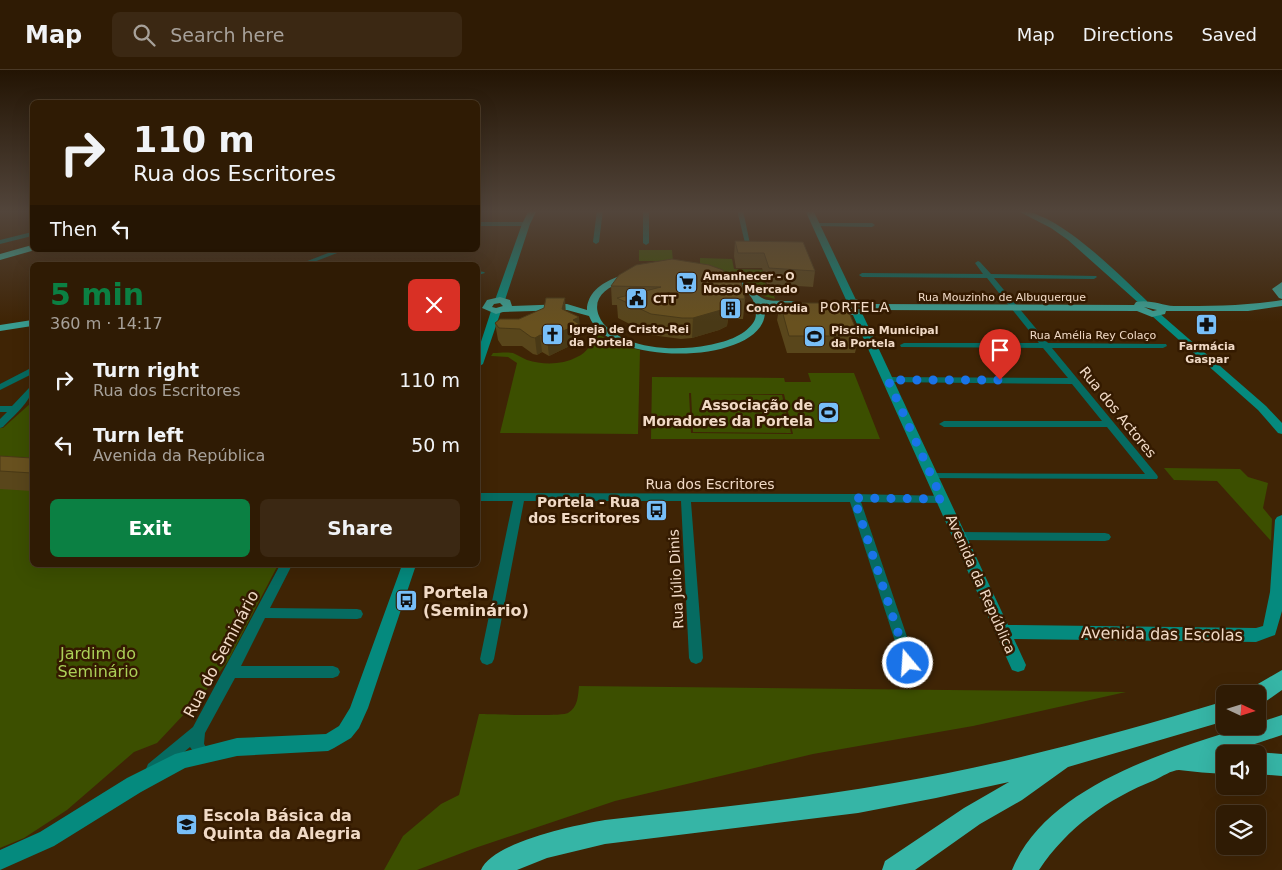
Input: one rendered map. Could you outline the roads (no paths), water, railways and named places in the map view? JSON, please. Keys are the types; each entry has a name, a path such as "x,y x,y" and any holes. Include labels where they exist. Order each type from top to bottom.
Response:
{"highway":[{"path":"0,252 17,247"},
{"path":"1266,690 1282,679"},
{"path":"494,870 506,862 537,848 576,838 614,831 792,811 967,780 1067,755 1216,714"},
{"path":"1024,870 1047,838 1065,820 1091,800 1174,761 1282,725"},
{"path":"894,870 972,816 1014,792 1067,755"},
{"path":"1174,761 1216,763"},
{"path":"1266,763 1282,764"}],"main road":[{"path":"757,300 760,314 755,326 738,339 711,348 679,351 646,348 618,339 599,325 592,314 594,299 603,288 622,278 646,272 674,269 701,272 726,278 746,289 757,300 776,305 807,307 776,309 760,314"},
{"path":"1158,311 1248,308 1280,296"},
{"path":"482,306 488,309 502,306 570,303 594,299"},
{"path":"502,306 567,307 592,314"},
{"name":"Rua Mouzinho de Albuquerque","path":"848,307 1015,308 1141,306 1158,311"},
{"path":"0,328 30,323"},
{"path":"0,334 30,328"}],"street":[{"path":"480,359 502,306 519,247"},
{"name":"Avenida da República","path":"825,247 848,307 888,380 1018,665"},
{"path":"1081,247 1117,278 1141,306"},
{"path":"308,262 336,252"},
{"name":"Rua dos Actores","path":"932,476 1153,477 978,263"},
{"path":"862,275 1094,277"},
{"path":"1158,311 1262,408 1282,430"},
{"name":"Rua Amélia Rey Colaço","path":"904,345 1163,346"},
{"path":"0,387 30,372"},
{"path":"888,380 1074,380"},
{"path":"0,425 30,392"},
{"path":"0,409 16,409"},
{"path":"944,424 1109,424"},
{"name":"Rua dos Escritores","path":"480,497 942,499"},
{"path":"486,658 519,498"},
{"name":"Rua Júlio Dinis","path":"686,498 696,658"},
{"path":"854,498 908,663"},
{"name":"Avenida das Escolas","path":"1003,632 1256,635 1262,633 1269,630 1272,622 1282,520"},
{"path":"959,536 1105,537"},
{"name":"Rua do Seminário","path":"198,732 285,567"},
{"path":"0,861 47,839 134,785 167,767 204,754 237,747 321,744 336,739 353,722 408,567"},
{"path":"261,613 357,614"},
{"path":"231,672 333,672"},
{"path":"198,732 197,746 204,754"},
{"path":"134,785 198,732"}],"place":[{"name":"Amanhecer - O Nosso Mercado","path":"687,282"},
{"name":"CTT","path":"637,299"},
{"name":"Concórdia","path":"730,308"},
{"name":"Farmácia Gaspar","path":"1207,325"},
{"name":"Igreja de Cristo-Rei da Portela","path":"553,335"},
{"name":"Piscina Municipal da Portela","path":"815,336"},
{"name":"Associação de Moradores da Portela","path":"829,413"},
{"name":"Portela - Rua dos Escritores","path":"656,510"},
{"name":"Portela (Seminário)","path":"407,601"},
{"name":"Escola Básica da Quinta da Alegria","path":"187,824"}],"district":[{"name":"PORTELA","path":"855,307"}],"park label":[{"name":"Jardim do Seminário","path":"98,662"}]}
